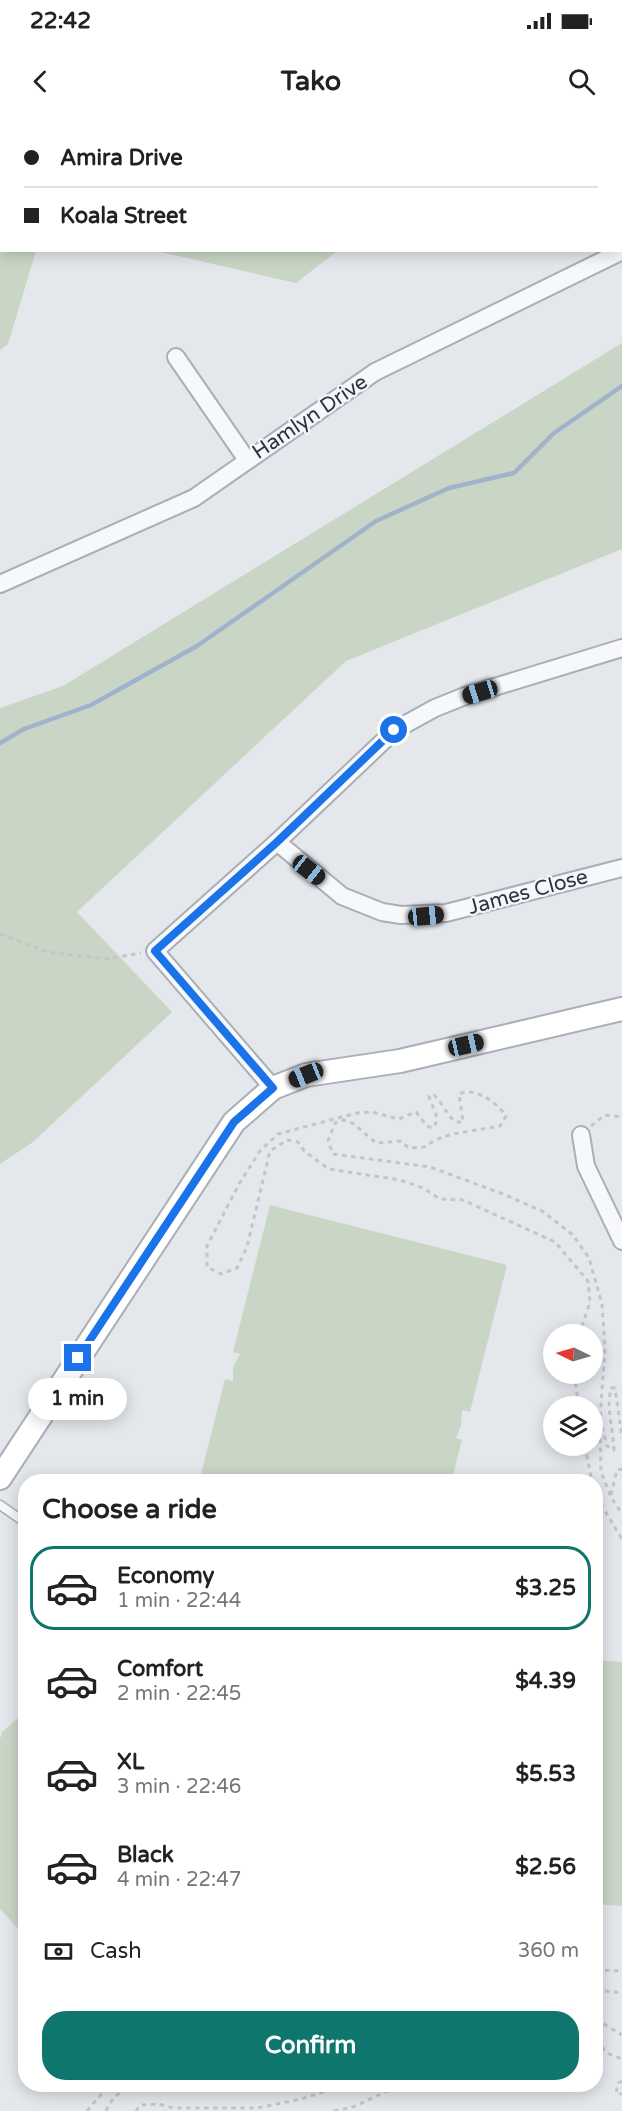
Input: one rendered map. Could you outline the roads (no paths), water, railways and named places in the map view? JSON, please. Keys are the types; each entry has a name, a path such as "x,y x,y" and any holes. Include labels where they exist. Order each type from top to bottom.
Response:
{"street":[{"name":"Hamlyn Drive","path":"0,584 194,498 375,372 620,252"},
{"path":"176,357 247,460"},
{"path":"273,1088 155,951 277,842 394,730 416,717 465,696 622,648"},
{"name":"James Close","path":"277,842 342,896 382,912 401,915 446,914 622,867"},
{"path":"0,1478 228,1131 244,1111 273,1088 306,1075 400,1061 622,1010"},
{"path":"581,1135 586,1166 622,1241"}],"lane":[{"path":"0,1505 18,1517"}],"waterway":[{"path":"0,743 24,729 91,705 197,646 376,521 449,488 514,473 554,433 622,386"}]}
